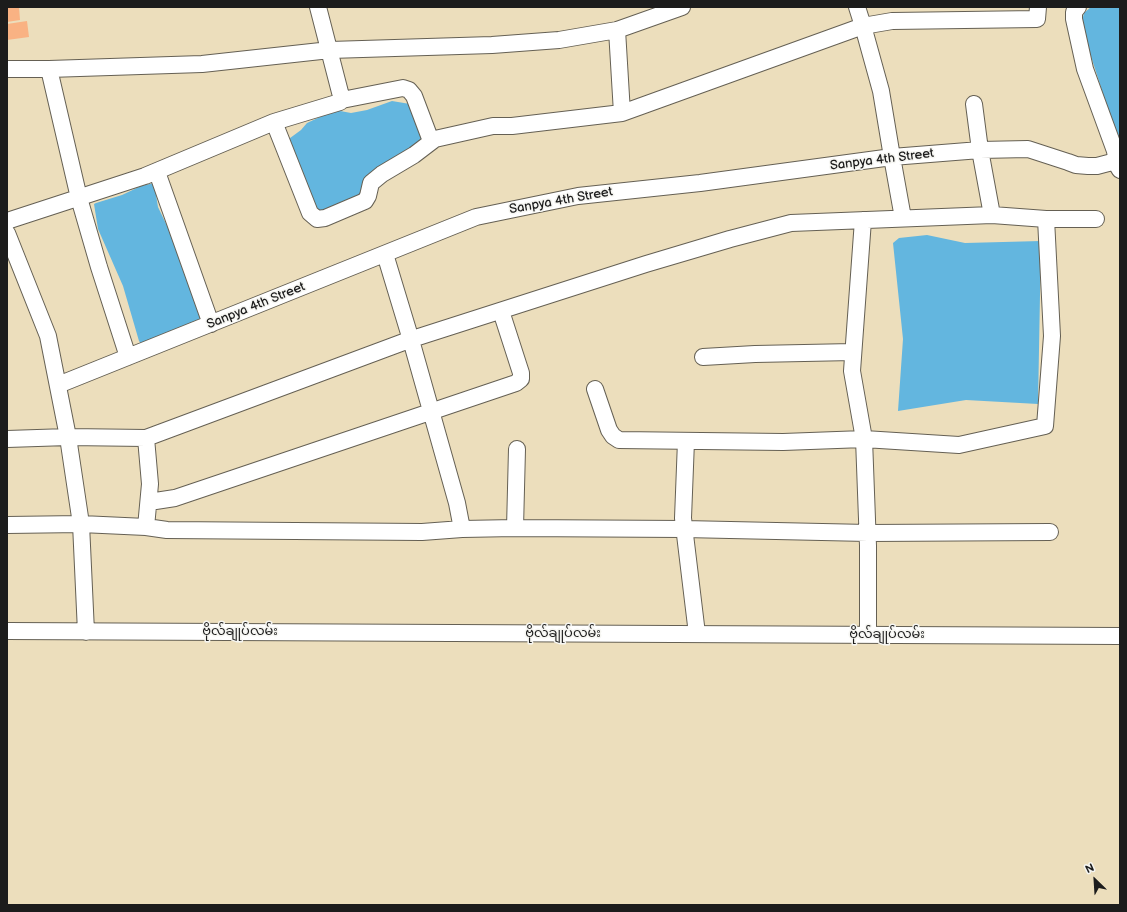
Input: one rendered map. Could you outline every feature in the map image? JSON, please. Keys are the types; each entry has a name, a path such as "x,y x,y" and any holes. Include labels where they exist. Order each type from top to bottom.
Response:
{"street":[{"path":"318,7 342,100"},
{"path":"7,69 202,64 330,50 507,44 559,40 617,30 682,7"},
{"path":"857,7 881,91 903,218"},
{"path":"274,122 310,213 317,219 325,218 365,201 371,184 382,174 414,155 431,141 441,137 493,126 512,126 622,114 863,26 892,21 1037,19 1038,7"},
{"path":"1078,7 1074,12 1074,19 1085,69 1109,135 1118,165"},
{"path":"617,30 622,114"},
{"path":"49,69 79,198 98,267 128,357"},
{"path":"7,221 157,172 274,122 340,102 342,100 403,88 409,90 414,96 431,141"},
{"path":"974,104 980,150 992,215"},
{"name":"Sanpya 4th Street","path":"58,385 476,217 578,196 700,183 892,158 980,150 1028,149 1068,162 1088,166 1118,165"},
{"path":"157,172 211,324"},
{"path":"7,439 68,437 146,438 411,340 730,238 791,224 992,215 1046,219 1096,219"},
{"path":"595,388 613,436 619,440 783,442 864,439 959,445 1045,426 1052,336 1046,219"},
{"path":"863,220 852,371 864,439 868,533 868,635"},
{"path":"7,233 48,336 58,385 68,437 81,524 86,632"},
{"path":"385,254 432,412 457,503 462,529"},
{"path":"148,502 174,498 516,383 521,379 521,372 501,311"},
{"path":"703,357 755,354 853,352"},
{"path":"146,438 150,484 146,527"},
{"path":"686,441 683,518 697,634"},
{"path":"515,528 517,449"},
{"path":"7,525 81,524 146,527 167,530 422,532 462,529 515,528 684,529 868,533 1050,532"},
{"name":"ဗိုလ်ချုပ်လမ်း","path":"7,631 1120,636"}],"water":[{"path":"1091,7 1120,7 1120,147 1081,25 1084,13"},
{"path":"392,101 410,104 423,143 371,173 362,183 362,197 317,214 286,141 301,130 307,123 335,110 351,113 367,110"},
{"path":"154,183 158,207 182,252 204,320 142,345 139,341 123,286 98,229 94,204 122,195 141,186"},
{"path":"927,235 965,243 1041,241 1038,404 966,400 898,411 903,339 893,243 899,238"}],"building":[{"path":"7,7 19,7 20,20 7,22"},
{"path":"27,21 29,37 7,40 7,24"}]}
